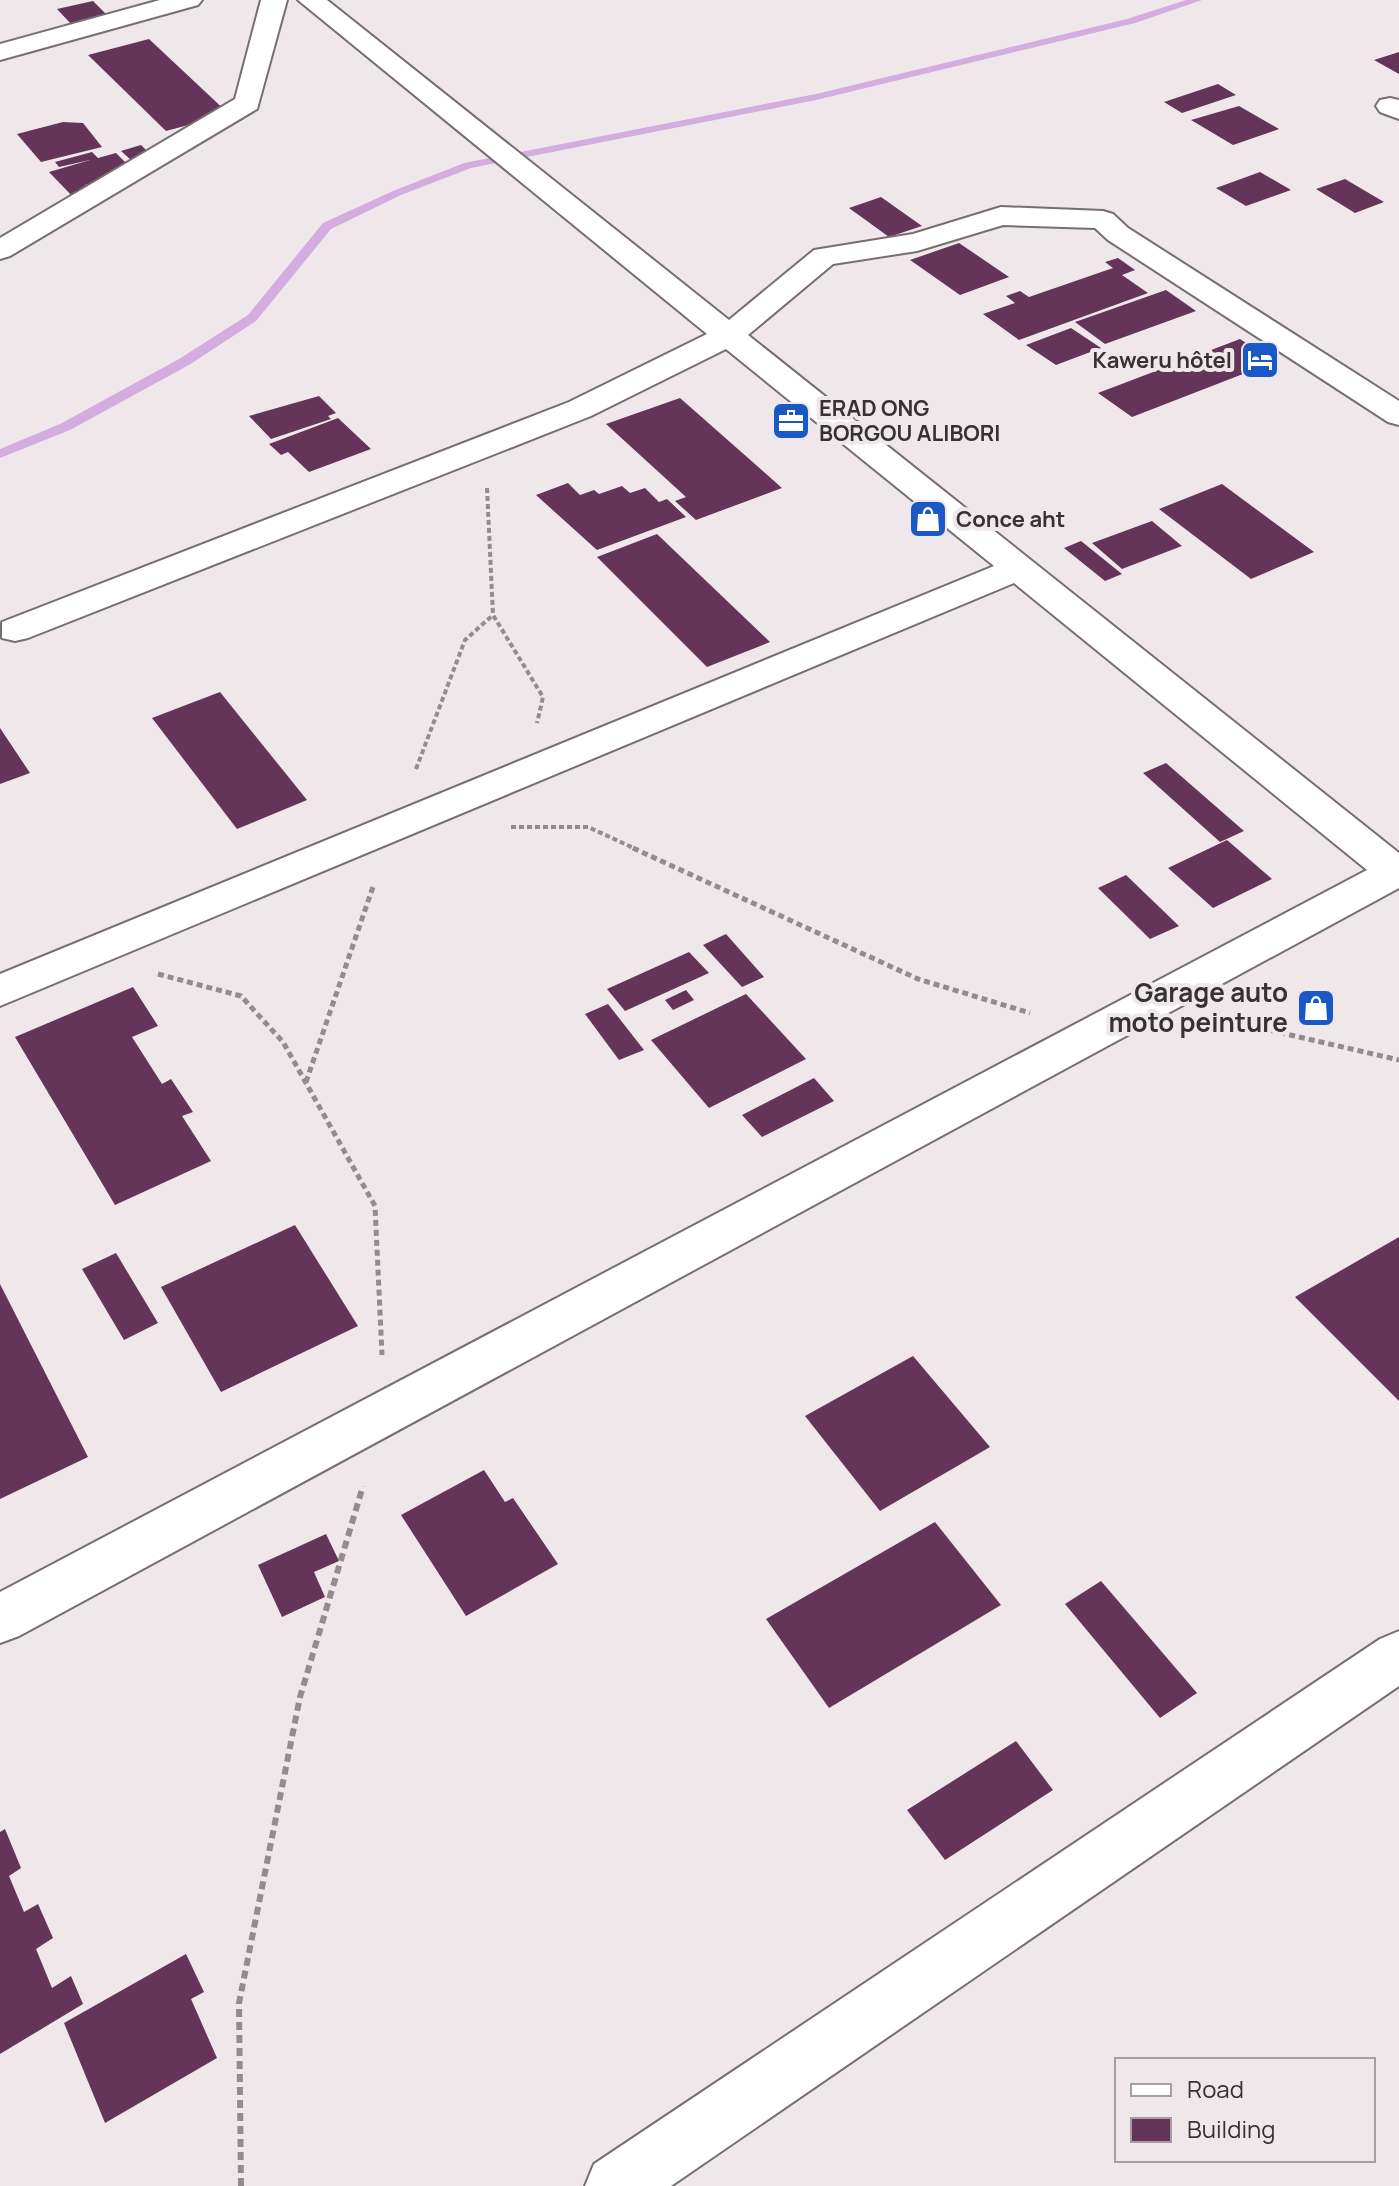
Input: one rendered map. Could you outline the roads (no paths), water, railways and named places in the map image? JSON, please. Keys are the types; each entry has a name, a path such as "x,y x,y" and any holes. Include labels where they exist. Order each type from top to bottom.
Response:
{"street":[{"path":"0,52 189,0"},
{"path":"0,250 247,103 274,0"},
{"path":"0,1619 1398,872 489,146 311,0"},
{"path":"15,630 580,409 728,336 824,256 917,242 1001,216 1103,220 1118,234 1399,415"},
{"path":"0,991 1018,569"},
{"path":"616,2186 1399,1656"}],"waterway":[{"path":"0,454 65,427 184,362 252,318 327,226 397,193 468,165 816,97 1131,21 1197,0"}],"place":[{"name":"Kaweru hôtel","path":"1260,360"},
{"name":"ERAD ONG BORGOU ALIBORI","path":"791,421"},
{"name":"Conce aht","path":"928,519"},
{"name":"Garage auto moto peinture","path":"1316,1008"}]}
